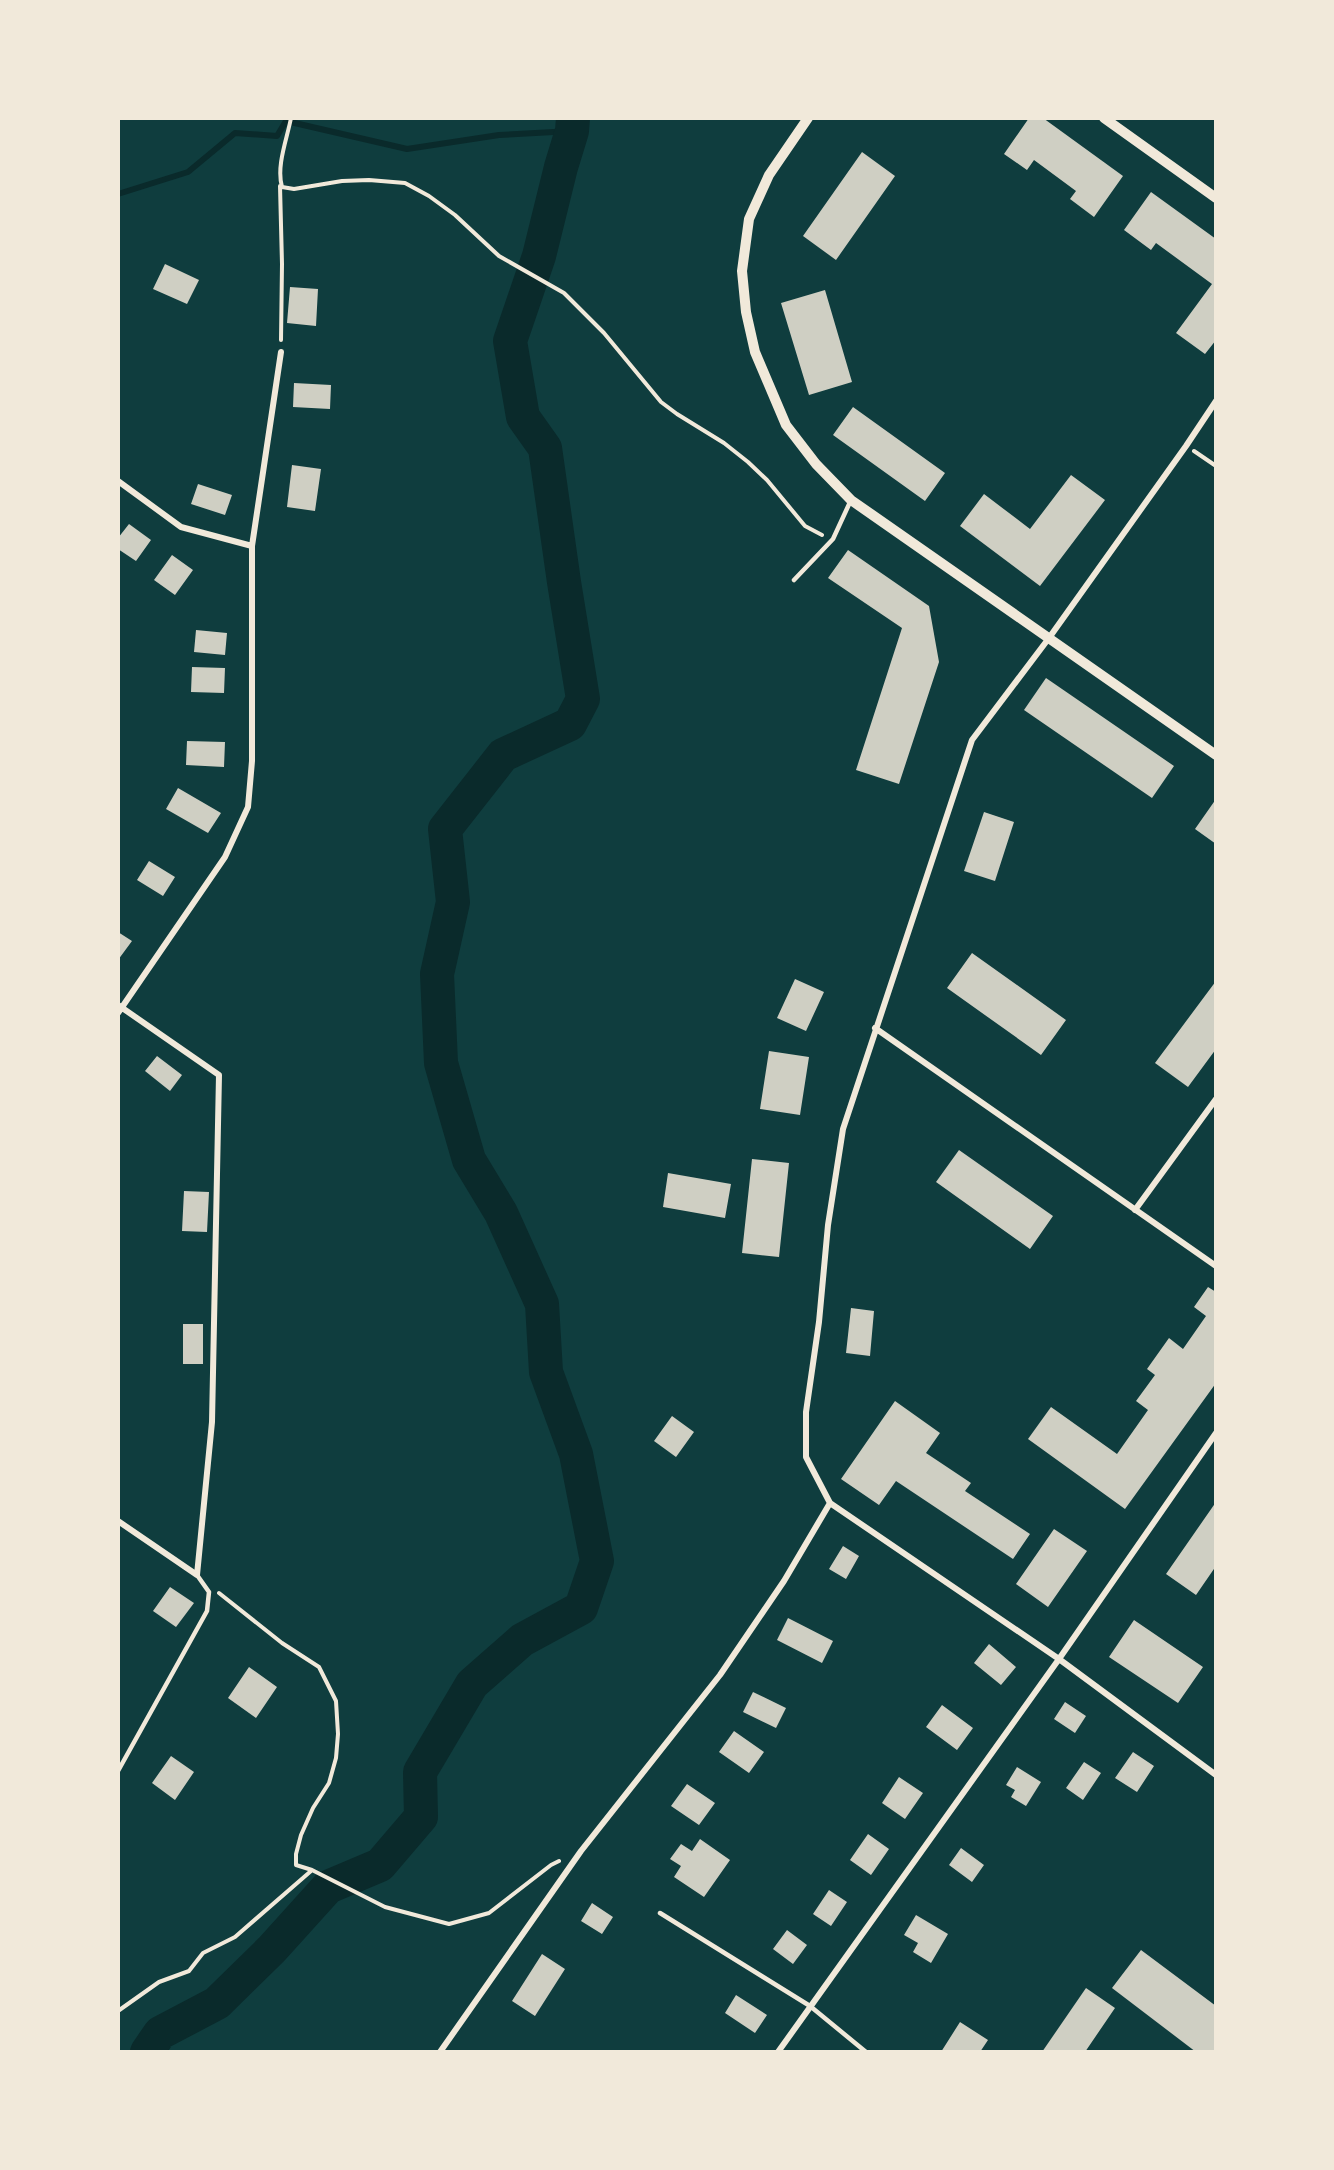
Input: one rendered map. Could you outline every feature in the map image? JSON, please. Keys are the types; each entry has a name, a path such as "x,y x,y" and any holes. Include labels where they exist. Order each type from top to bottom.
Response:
{"street":[{"path":"808,118 769,175 749,219 742,271 746,312 755,352 786,425 816,464 851,500 1215,754"},
{"path":"1104,118 1215,198"},
{"path":"118,1521 197,1575 212,1422 219,1075 120,1009 225,857 248,807 252,761 252,546 281,352"},
{"path":"1215,401 1186,446 1049,638 972,740 843,1129 828,1225 819,1322 806,1412 806,1457 830,1503 1059,1659 1215,1775"},
{"path":"118,481 181,527 252,546"},
{"path":"875,1028 1215,1266"},
{"path":"1135,1210 1215,1099"},
{"path":"778,2052 1059,1659 1215,1433"},
{"path":"440,2052 581,1851 720,1675 784,1581 830,1503"}],"lane":[{"path":"794,580 833,539 851,500"},
{"path":"118,1771 207,1611 209,1592 197,1575"},
{"path":"660,1914 810,2006 866,2052"}],"path":[{"path":"281,352 280,179 291,118"},
{"path":"280,179 282,187 294,189 342,181 369,180 405,183 429,196 455,215 499,256 564,293 662,402 724,443 748,462 805,526 820,535 833,539"},
{"path":"1186,446 1215,466"},
{"path":"197,1575 282,1643 319,1667 336,1701 338,1734 336,1758 329,1784 313,1808 296,1854 296,1865 312,1870 385,1906 448,1924 489,1913 551,1865 581,1851"},
{"path":"118,2011 159,1982 189,1971 203,1953 235,1937 312,1870"}],"building":[{"path":"1029,118 1043,118 1123,176 1094,217 1070,199 1076,191 1034,160 1027,170 1004,154"},
{"path":"862,152 895,176 836,260 803,236"},
{"path":"1151,192 1216,239 1216,340 1205,354 1176,333 1212,284 1156,243 1151,250 1124,230"},
{"path":"165,264 199,280 187,304 153,289"},
{"path":"290,287 318,289 316,326 287,323"},
{"path":"825,290 852,382 809,395 781,303"},
{"path":"294,383 331,385 330,409 293,407"},
{"path":"853,407 945,473 925,501 833,435"},
{"path":"292,465 321,469 315,511 287,507"},
{"path":"1071,475 1105,500 1040,586 960,526 984,494 1030,529"},
{"path":"198,484 232,495 225,515 191,504"},
{"path":"129,524 151,540 136,561 118,549 118,538"},
{"path":"848,550 929,606 939,662 899,784 856,770 902,628 828,578"},
{"path":"172,555 193,570 175,595 154,580"},
{"path":"196,630 227,633 225,655 194,652"},
{"path":"192,667 225,668 224,693 191,692"},
{"path":"1046,678 1174,766 1152,798 1024,710"},
{"path":"187,741 225,742 224,767 186,765"},
{"path":"178,788 221,813 208,833 166,809"},
{"path":"1216,799 1216,844 1195,829"},
{"path":"984,812 1014,822 995,881 964,871"},
{"path":"149,861 175,877 163,896 137,880"},
{"path":"118,932 132,941 118,960"},
{"path":"972,953 1066,1020 1041,1055 947,988"},
{"path":"795,979 824,992 806,1031 777,1018"},
{"path":"1216,981 1216,1049 1188,1087 1155,1063"},
{"path":"769,1051 809,1057 800,1115 760,1109"},
{"path":"157,1056 182,1075 170,1091 145,1071"},
{"path":"959,1150 1053,1216 1030,1249 936,1182"},
{"path":"752,1159 789,1163 779,1257 742,1253"},
{"path":"668,1173 731,1184 725,1218 663,1207"},
{"path":"184,1191 209,1192 207,1232 182,1231"},
{"path":"1208,1287 1216,1292 1216,1383 1125,1509 1028,1439 1051,1407 1117,1454 1148,1410 1136,1401 1155,1375 1147,1369 1169,1338 1183,1349 1206,1316 1194,1307"},
{"path":"851,1308 874,1311 870,1356 846,1353"},
{"path":"183,1324 203,1324 203,1364 183,1364"},
{"path":"895,1401 940,1433 926,1453 971,1483 965,1491 1030,1534 1013,1559 896,1481 879,1505 841,1479"},
{"path":"672,1416 694,1432 676,1457 654,1441"},
{"path":"1216,1502 1216,1566 1196,1595 1166,1574"},
{"path":"1054,1529 1087,1551 1048,1607 1016,1584"},
{"path":"843,1546 859,1556 846,1579 829,1569"},
{"path":"170,1587 194,1603 176,1627 153,1611"},
{"path":"788,1618 833,1641 822,1663 777,1640"},
{"path":"1134,1620 1203,1667 1178,1703 1109,1657"},
{"path":"989,1644 1016,1667 1001,1685 974,1663"},
{"path":"249,1667 277,1687 256,1718 228,1698"},
{"path":"753,1692 786,1708 776,1728 743,1712"},
{"path":"1065,1702 1086,1716 1075,1733 1054,1719"},
{"path":"942,1705 973,1728 957,1750 926,1727"},
{"path":"734,1731 764,1752 749,1773 719,1752"},
{"path":"1133,1752 1154,1766 1137,1792 1115,1778"},
{"path":"171,1756 194,1772 175,1800 152,1783"},
{"path":"1084,1762 1101,1773 1083,1800 1066,1788"},
{"path":"1017,1767 1041,1782 1026,1806 1011,1797 1015,1790 1006,1785"},
{"path":"899,1777 923,1793 905,1819 882,1803"},
{"path":"687,1784 715,1803 699,1825 671,1806"},
{"path":"868,1834 889,1849 871,1875 850,1860"},
{"path":"700,1839 730,1860 704,1897 674,1877 681,1866 670,1859 681,1844 692,1851"},
{"path":"961,1848 984,1865 972,1882 949,1865"},
{"path":"829,1890 847,1902 831,1926 813,1914"},
{"path":"592,1903 613,1917 602,1934 581,1921"},
{"path":"916,1915 948,1934 931,1963 913,1952 918,1943 904,1935"},
{"path":"787,1930 807,1945 793,1964 773,1949"},
{"path":"1141,1950 1216,2006 1216,2052 1196,2052 1112,1988"},
{"path":"542,1954 565,1969 535,2016 512,2001"},
{"path":"1086,1988 1115,2008 1085,2052 1042,2052"},
{"path":"736,1995 767,2015 755,2033 725,2013"},
{"path":"960,2022 988,2040 980,2052 941,2052"}],"waterway":[{"path":"147,2052 160,2033 217,2003 272,1949 328,1887 380,1865 421,1817 420,1772 472,1684 522,1640 581,1608 597,1561 576,1454 546,1372 542,1304 501,1213 469,1160 441,1063 437,974 453,902 445,829 503,755 570,724 583,699 545,448 523,417 510,341 539,256 572,131 573,118"},
{"path":"118,194 188,172 235,133 277,136 286,121 407,149 499,135 572,131"}]}
